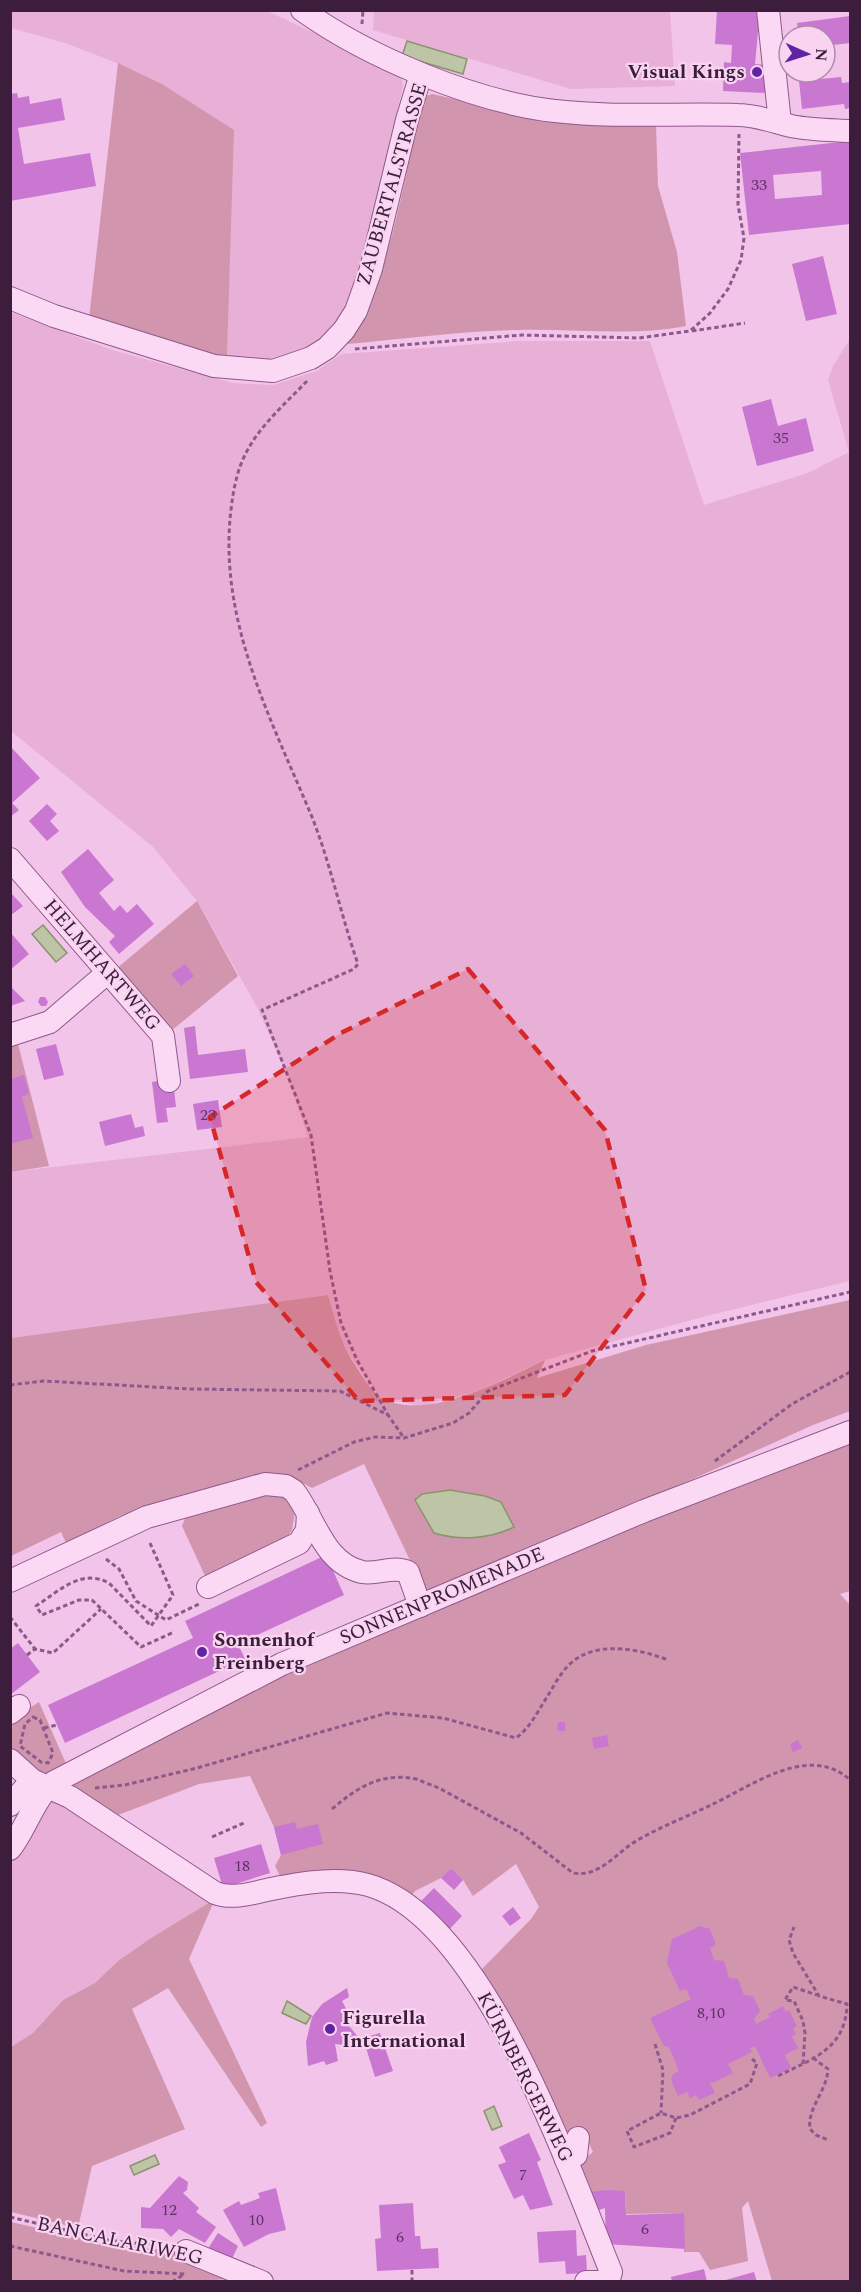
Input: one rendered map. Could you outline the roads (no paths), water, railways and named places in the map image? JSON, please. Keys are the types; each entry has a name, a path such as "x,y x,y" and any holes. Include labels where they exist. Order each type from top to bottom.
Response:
{"street":[{"path":"302,10 348,39 421,74"},
{"path":"768,10 780,123"},
{"name":"ZAUBERTALSTRASSE","path":"10,298 65,320 214,366 273,371 301,362 327,348 344,330 356,311 367,279 421,74 497,98 553,111 595,114 741,115 780,123 850,131"},
{"name":"HELMHARTWEG","path":"10,859 163,1036 170,1081"},
{"path":"10,1035 50,1022 107,973"},
{"name":"SONNENPROMENADE","path":"10,1850 40,1783 71,1772 193,1712 258,1676 645,1511 850,1432"},
{"path":"10,1581 147,1517 265,1484 286,1486 294,1491 320,1538 347,1566 363,1572 399,1568 408,1572 420,1606"},
{"path":"208,1593 299,1543 306,1530 308,1513"},
{"name":"KÜRNBERGERWEG","path":"10,1760 40,1783 91,1811 219,1894 232,1896 300,1885 355,1883 375,1887 406,1905 459,1958 488,1998 566,2160 611,2272 608,2282"},
{"path":"10,1805 40,1783"},
{"path":"566,2160 576,2155 578,2138"},
{"name":"BANCALARIWEG","path":"186,2251 262,2282"},
{"path":"586,2282 602,2282"}],"place":[{"name":"Visual Kings","path":"757,72"},
{"name":"Sonnenhof Freinberg","path":"202,1652"},
{"name":"Figurella International","path":"330,2029"}]}
